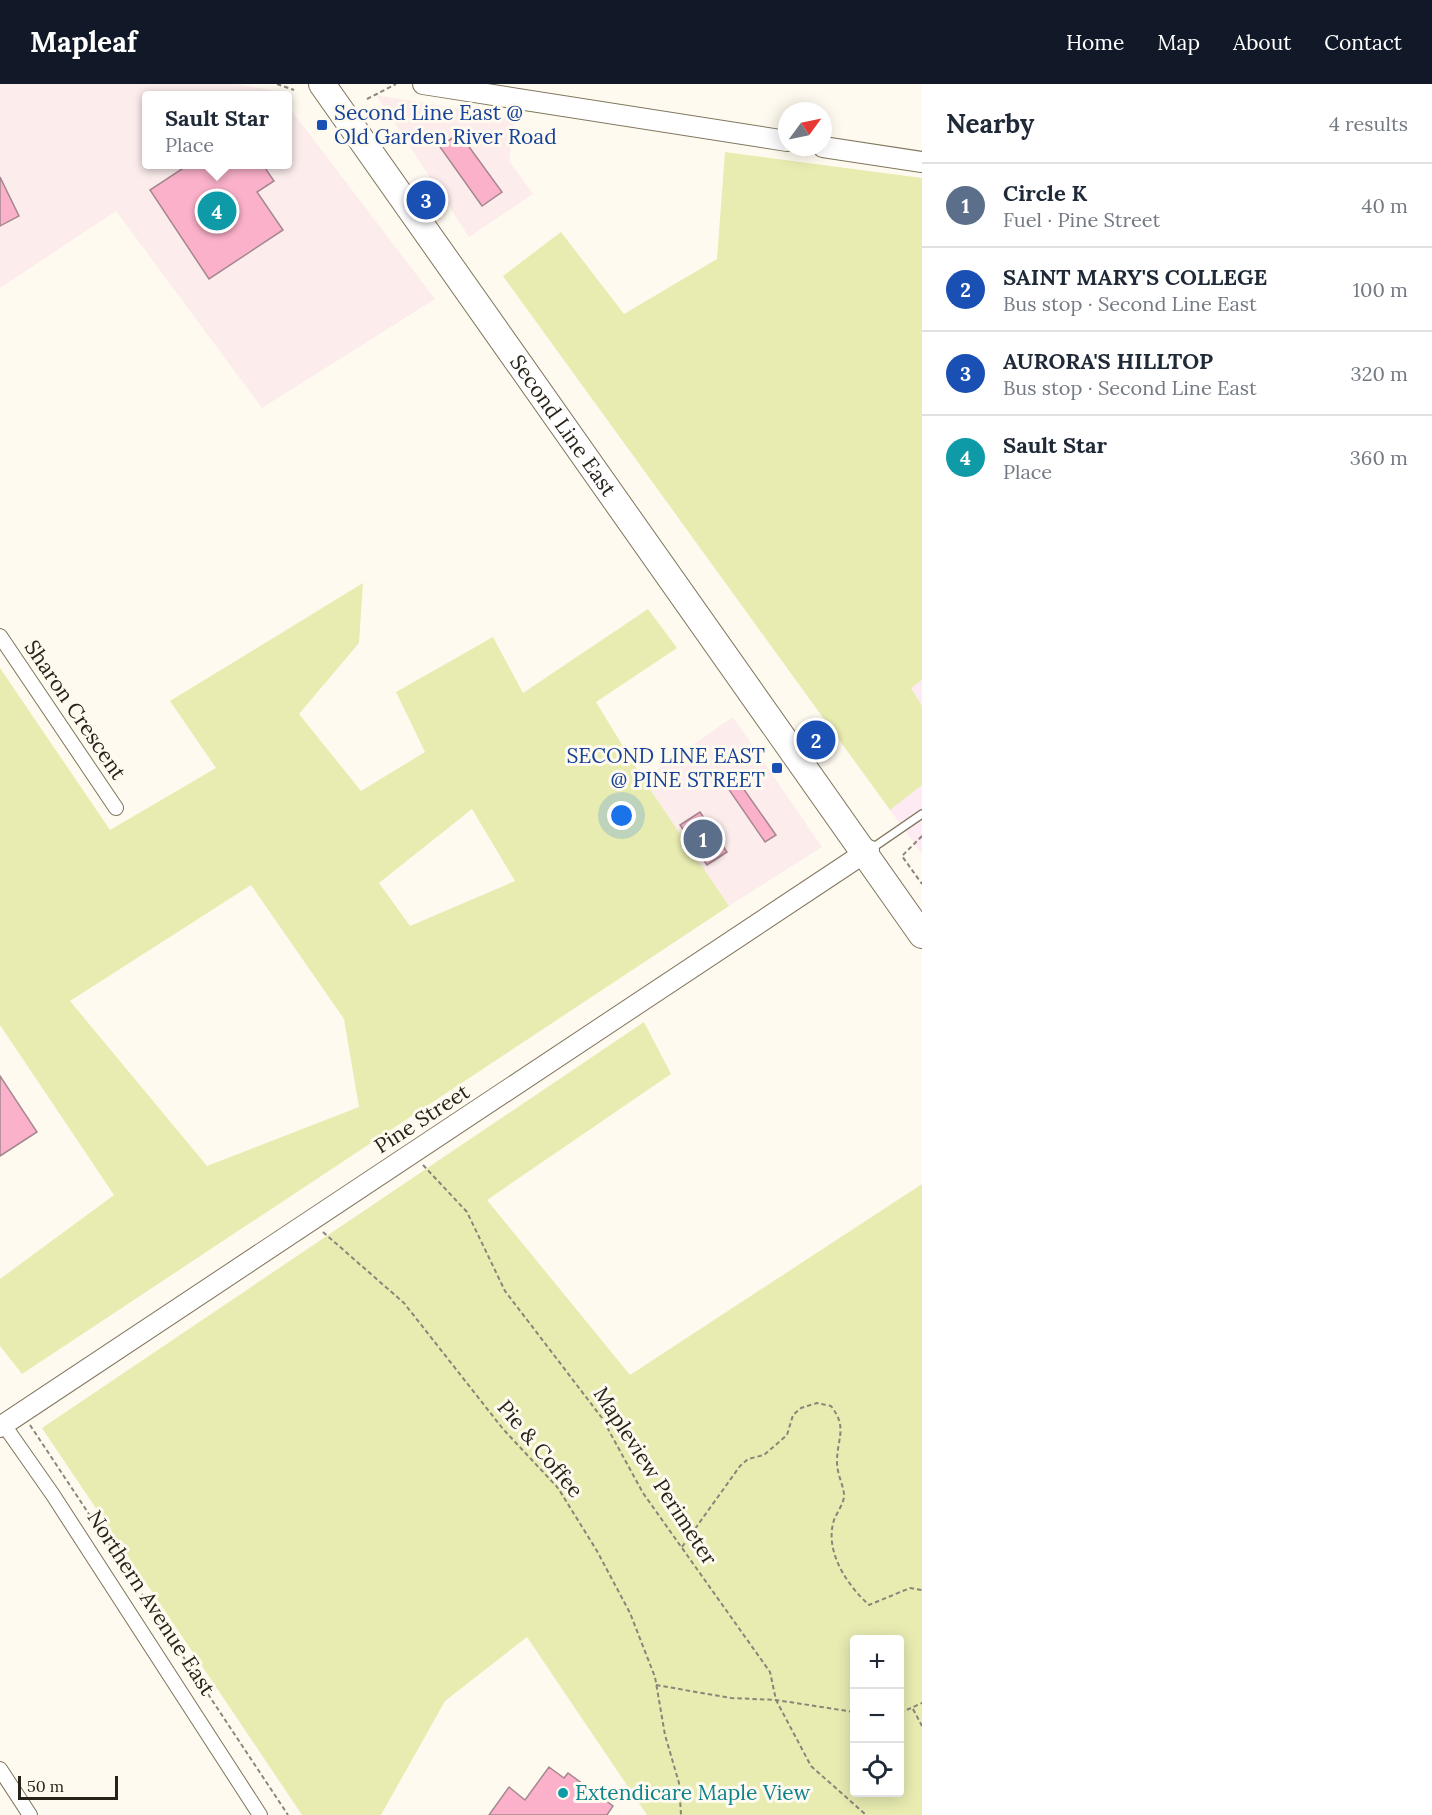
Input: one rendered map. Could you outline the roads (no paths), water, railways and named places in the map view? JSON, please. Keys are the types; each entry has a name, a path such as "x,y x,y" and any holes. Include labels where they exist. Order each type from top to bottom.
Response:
{"highway":[{"name":"Second Line East","path":"322,84 922,930"},
{"name":"Second Line East","path":"867,852 922,935"}],"street":[{"path":"423,84 778,140"},
{"path":"832,148 922,162"},
{"name":"Sharon Crescent","path":"2,642 116,808"},
{"name":"Pine Street","path":"1,1423 21,1413 867,852"},
{"name":"Northern Avenue East","path":"1,1423 53,1495 260,1815"},
{"path":"0,1769 30,1815"}],"lane":[{"path":"867,852 922,814"}],"place":[{"name":"Second Line East @ Old Garden River Road","path":"322,125"},
{"name":"AURORA'S HILLTOP","path":"426,200"},
{"name":"Sault Star","path":"217,211"},
{"name":"SAINT MARY'S COLLEGE","path":"816,740"},
{"name":"SECOND LINE EAST @ PINE STREET","path":"777,768"},
{"name":"Circle K","path":"703,839"},
{"name":"Extendicare Maple View","path":"563,1793"}]}
